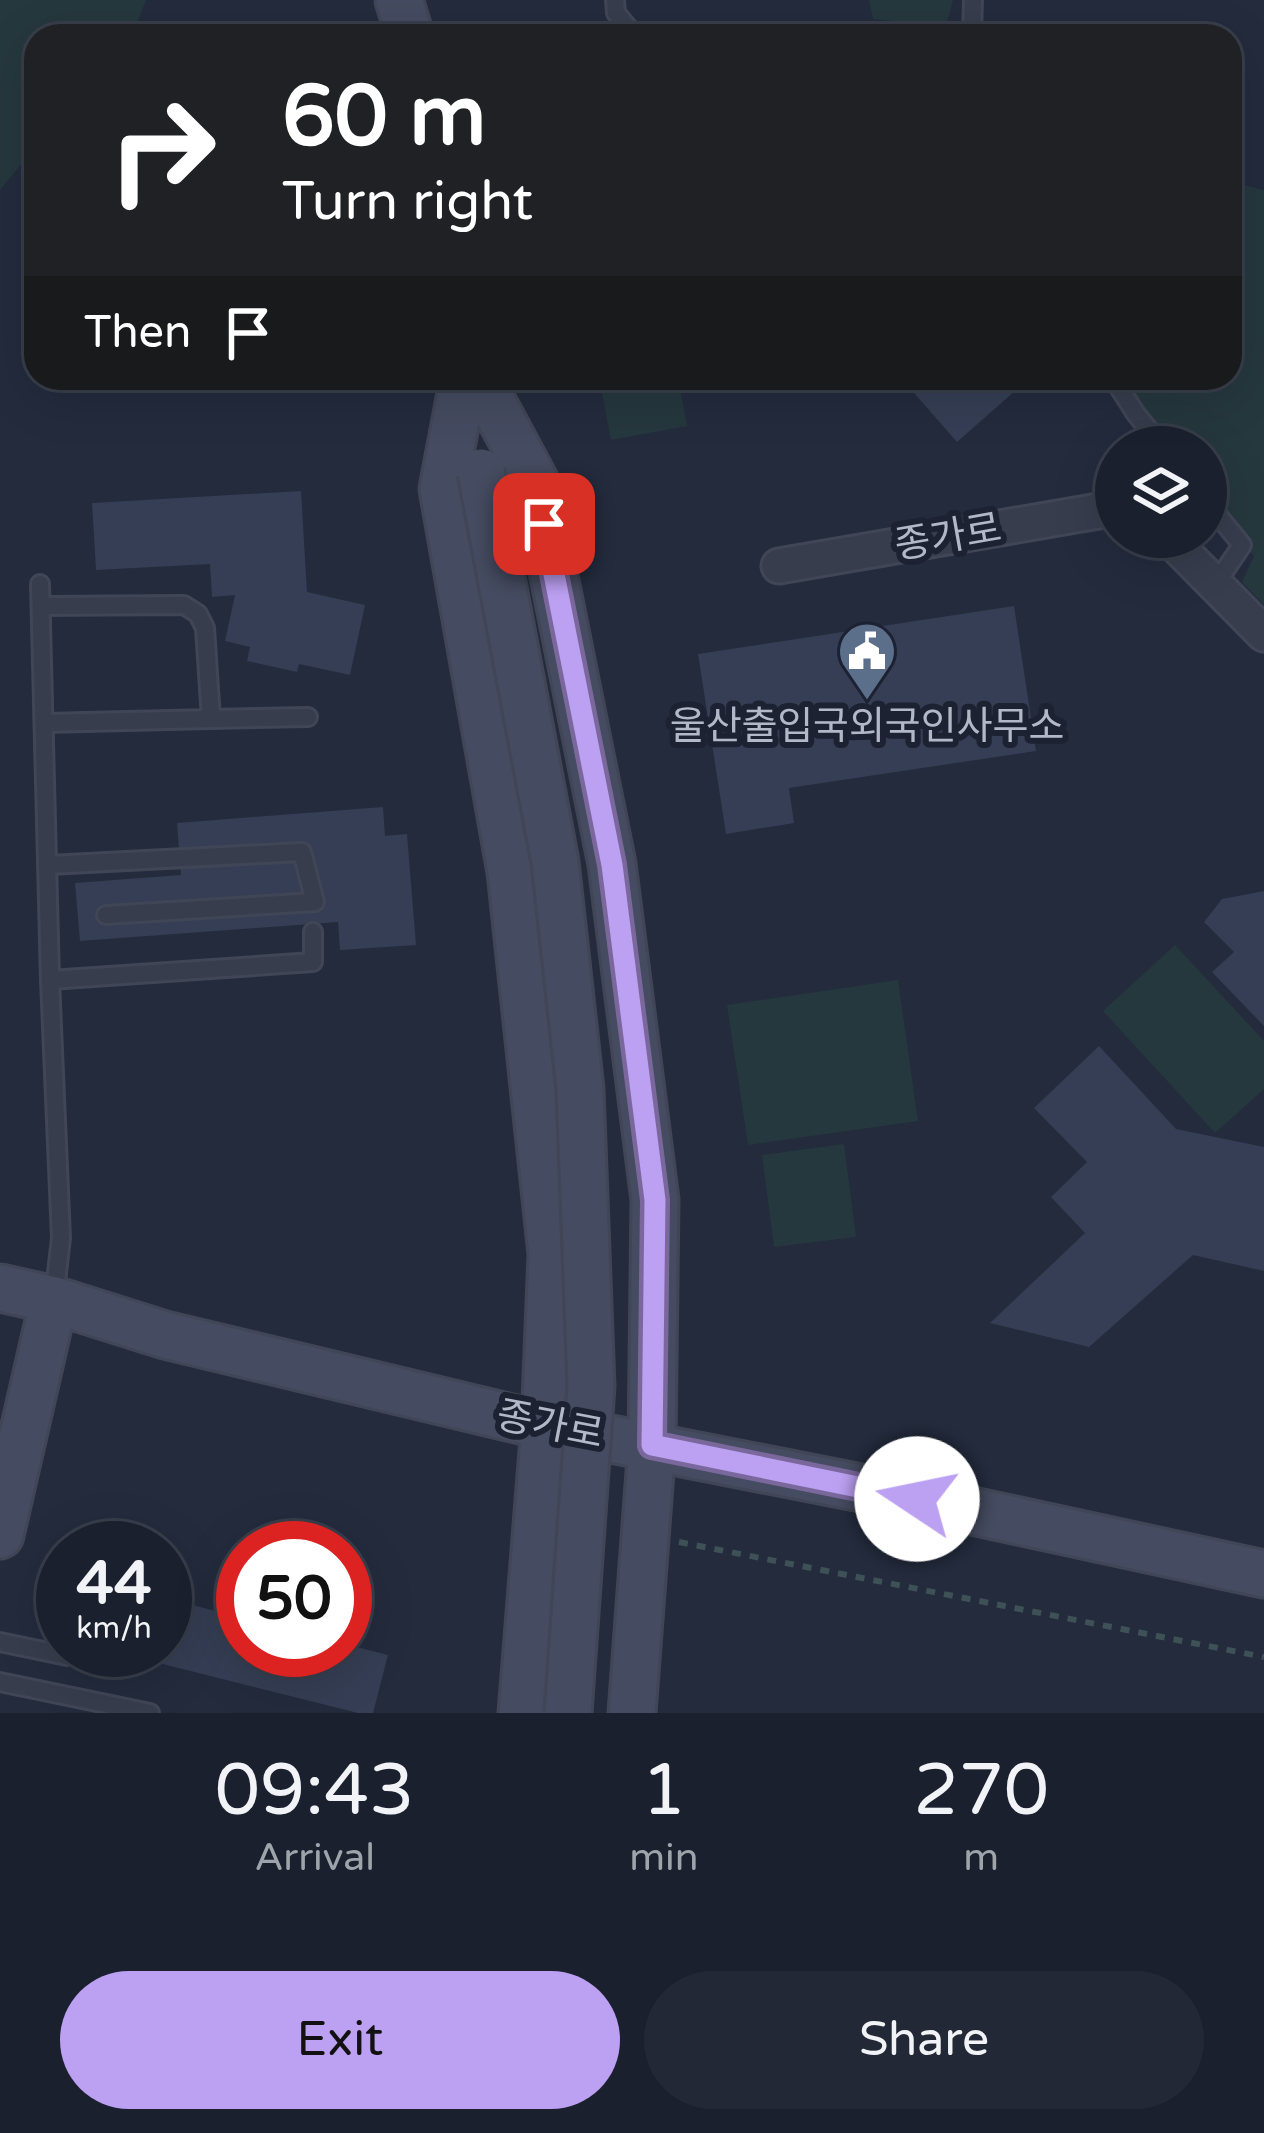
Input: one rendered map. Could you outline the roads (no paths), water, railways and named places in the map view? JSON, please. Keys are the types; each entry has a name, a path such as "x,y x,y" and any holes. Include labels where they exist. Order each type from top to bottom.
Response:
{"street":[{"path":"468,390 443,490 512,872 552,1254 545,1426 522,1713"},
{"path":"472,390 482,472 556,862 580,1089 591,1386 568,1713"},
{"path":"478,390 535,482 612,865 655,1200 652,1445 632,1713"},
{"name":"종가로","path":"779,566 1095,512"},
{"path":"1189,558 1264,634"},
{"name":"종가로","path":"0,1288 165,1335 545,1426 1264,1574"},
{"path":"0,1535 54,1300"}],"lane":[{"path":"1121,390 1145,426"},
{"path":"1215,585 1241,544 1227,527"},
{"path":"40,584 61,1238 54,1300"},
{"path":"41,606 184,605 198,614 206,628 211,718"},
{"path":"44,723 308,717"},
{"path":"49,865 302,852 315,902 106,915"},
{"path":"50,980 313,962 313,932"},
{"path":"0,1642 36,1649"},
{"path":"0,1682 150,1713"}],"place":[{"name":"울산출입국외국인사무소","path":"867,702"}]}
